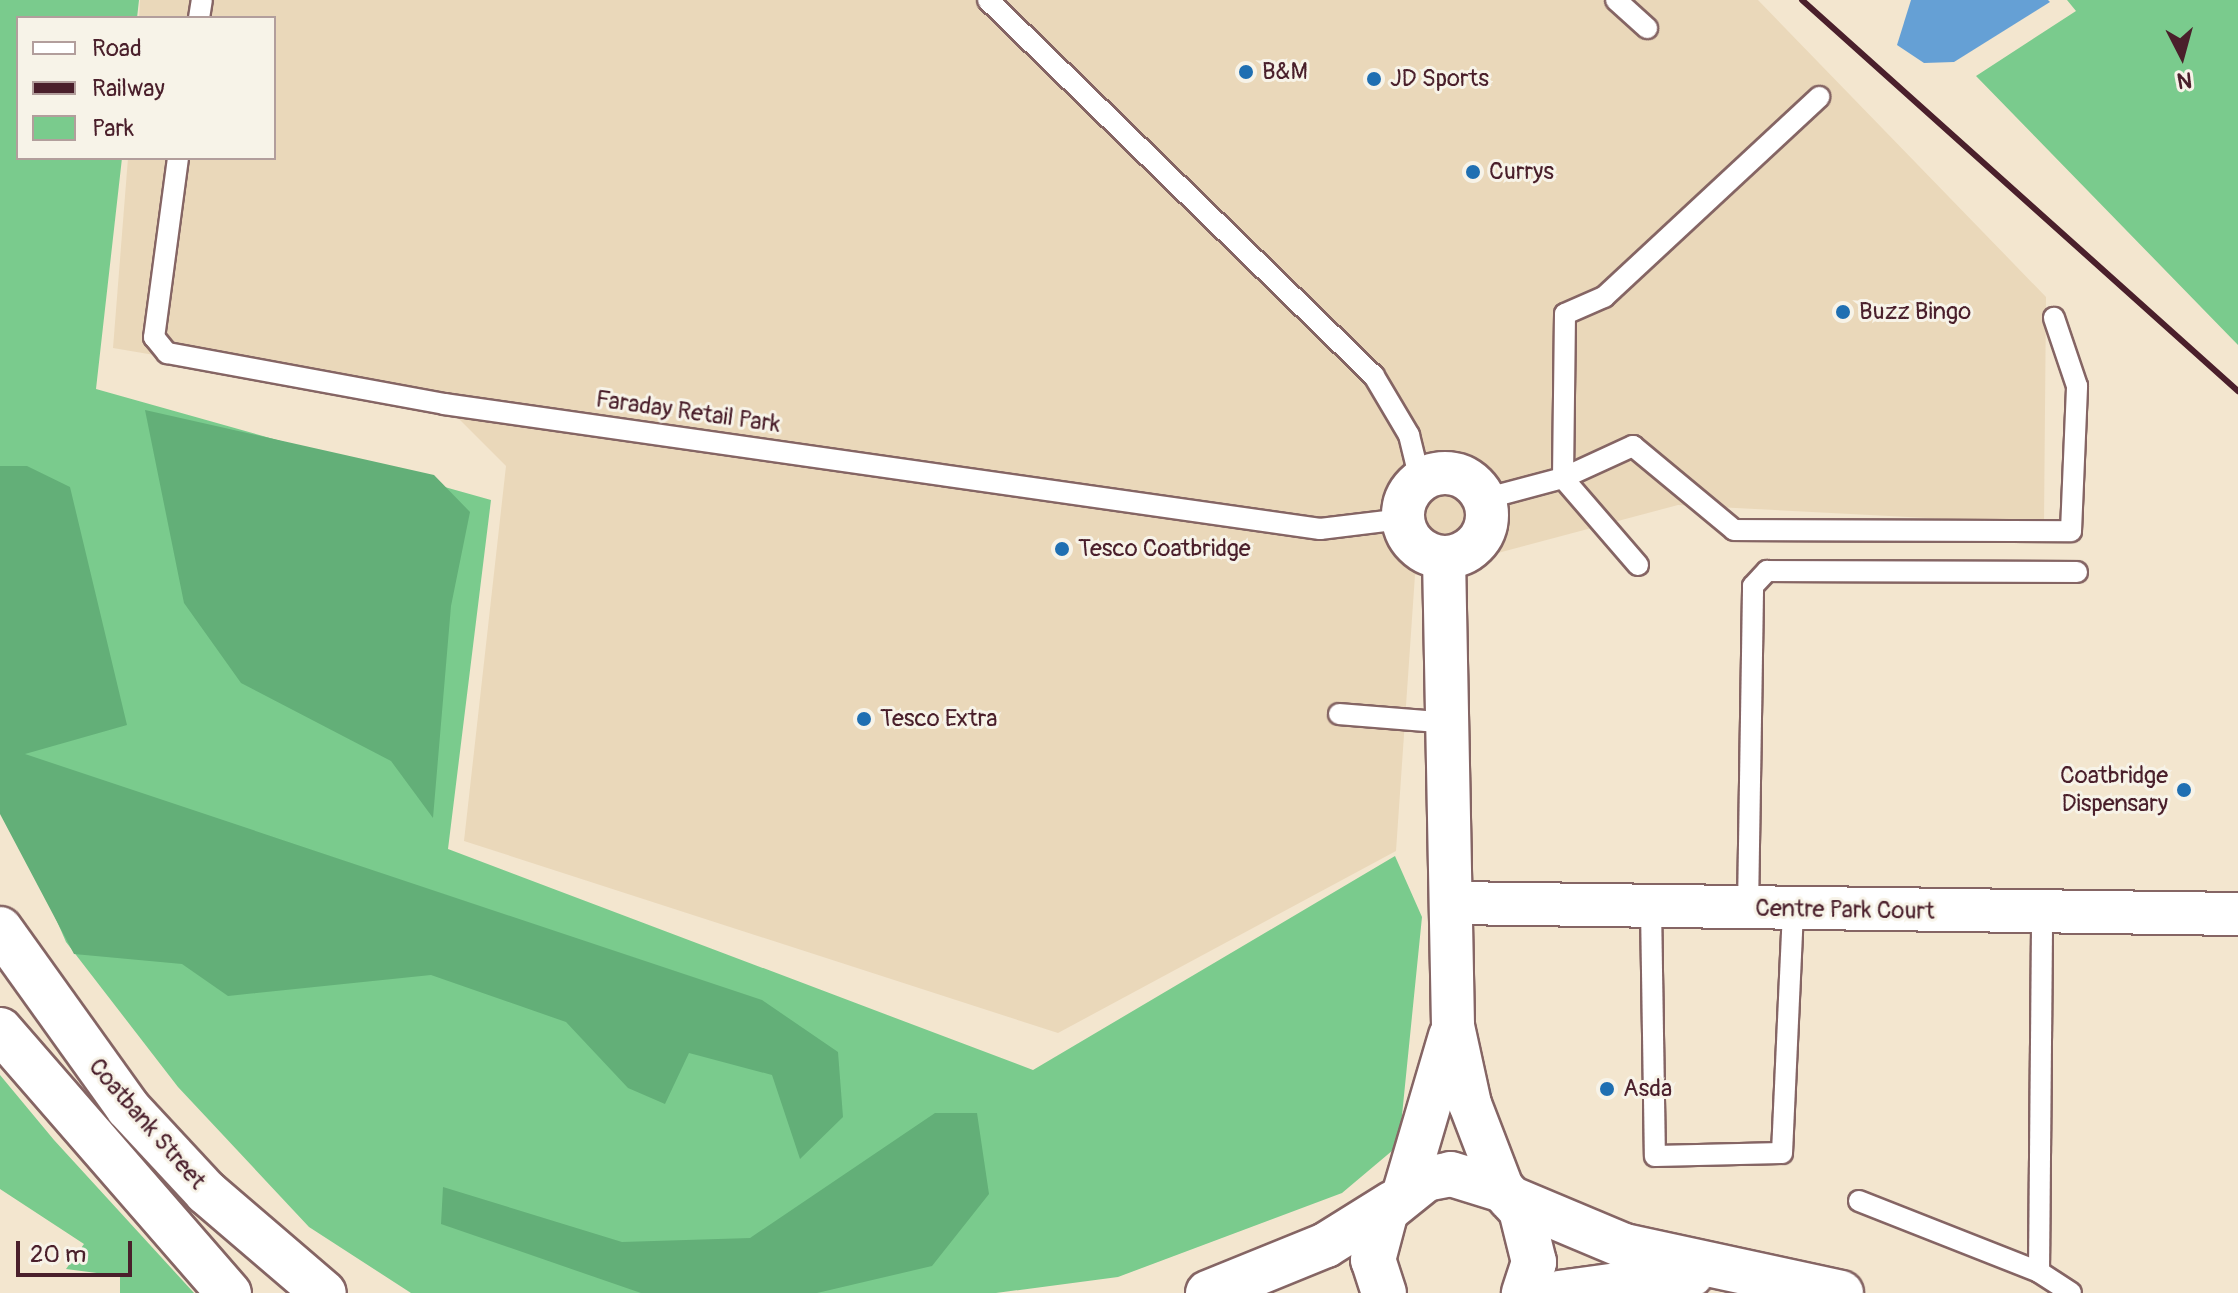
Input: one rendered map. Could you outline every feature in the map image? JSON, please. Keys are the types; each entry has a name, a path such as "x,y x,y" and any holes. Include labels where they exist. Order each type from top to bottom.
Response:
{"main road":[{"name":"Coatbank Street","path":"0,929 128,1108 206,1192 324,1293"},
{"path":"6,1043 229,1293"},
{"path":"1208,1293 1326,1245 1399,1197 1451,1174 1506,1194 1624,1246 1738,1274 1841,1293"},
{"path":"1506,1194 1532,1235 1534,1262 1524,1293"},
{"path":"1384,1293 1373,1260 1376,1235 1399,1197"},
{"path":"1559,1293 1738,1274"}],"street":[{"path":"1456,475 1484,499 1480,539 1444,557 1415,545 1403,519 1420,480 1456,475"},
{"path":"1444,557 1450,723 1453,1026 1470,1104 1506,1194"},
{"name":"Centre Park Court","path":"1452,903 1793,911 2238,914"},
{"path":"1399,1197 1453,1026"}],"lane":[{"path":"988,0 1374,376 1409,435 1420,480"},
{"path":"1616,0 1647,28"},
{"path":"1638,565 1563,478 1565,314 1604,297 1819,97"},
{"name":"Faraday Retail Park","path":"178,160 154,337 167,353 444,404 1320,529 1403,519"},
{"path":"1484,499 1563,478 1633,446 1734,530 2071,531 2077,386 2054,318"},
{"path":"1748,909 1753,586 1767,571 2077,572"},
{"path":"1339,714 1450,723"},
{"path":"1651,907 1655,1156 1782,1153 1793,911"},
{"path":"2039,1272 2042,912"},
{"path":"1859,1201 2039,1272 2071,1293"}],"shaded area":[{"path":"140,0 1758,0 2046,297 2044,524 1678,505 1415,575 1396,851 1058,1033 464,841 506,466 444,404 113,348 128,160 276,160 276,16 139,16"}],"green space":[{"path":"0,0 139,0 137,16 16,16 16,160 122,160 96,389 491,500 448,849 1033,1070 1395,856 1422,917 1399,1145 1342,1193 1118,1277 996,1293 411,1293 309,1227 178,1087 66,942 0,790"},
{"path":"2067,0 2238,0 2238,345 1976,76 2076,11"},
{"path":"145,410 434,475 470,512 451,606 433,818 391,761 241,683 184,603"},
{"path":"0,466 27,466 70,487 127,725 25,754 762,1000 838,1052 843,1117 800,1159 772,1075 689,1053 665,1104 628,1088 566,1022 431,975 228,996 182,964 74,954 0,814"},
{"path":"0,1075 54,1140 194,1293 120,1293 120,1276 66,1269 84,1244 0,1189"},
{"path":"935,1113 977,1113 989,1194 932,1266 817,1293 641,1293 441,1224 443,1187 622,1242 750,1238"}],"water":[{"path":"1911,0 2050,2 1954,62 1924,63 1897,45"}],"railway":[{"path":"1802,0 2238,391"}],"place":[{"name":"B&M","path":"1246,72"},
{"name":"JD Sports","path":"1374,79"},
{"name":"Currys","path":"1473,172"},
{"name":"Buzz Bingo","path":"1843,312"},
{"name":"Tesco Coatbridge","path":"1062,549"},
{"name":"Tesco Extra","path":"864,719"},
{"name":"Coatbridge Dispensary","path":"2184,790"},
{"name":"Asda","path":"1607,1089"}]}
